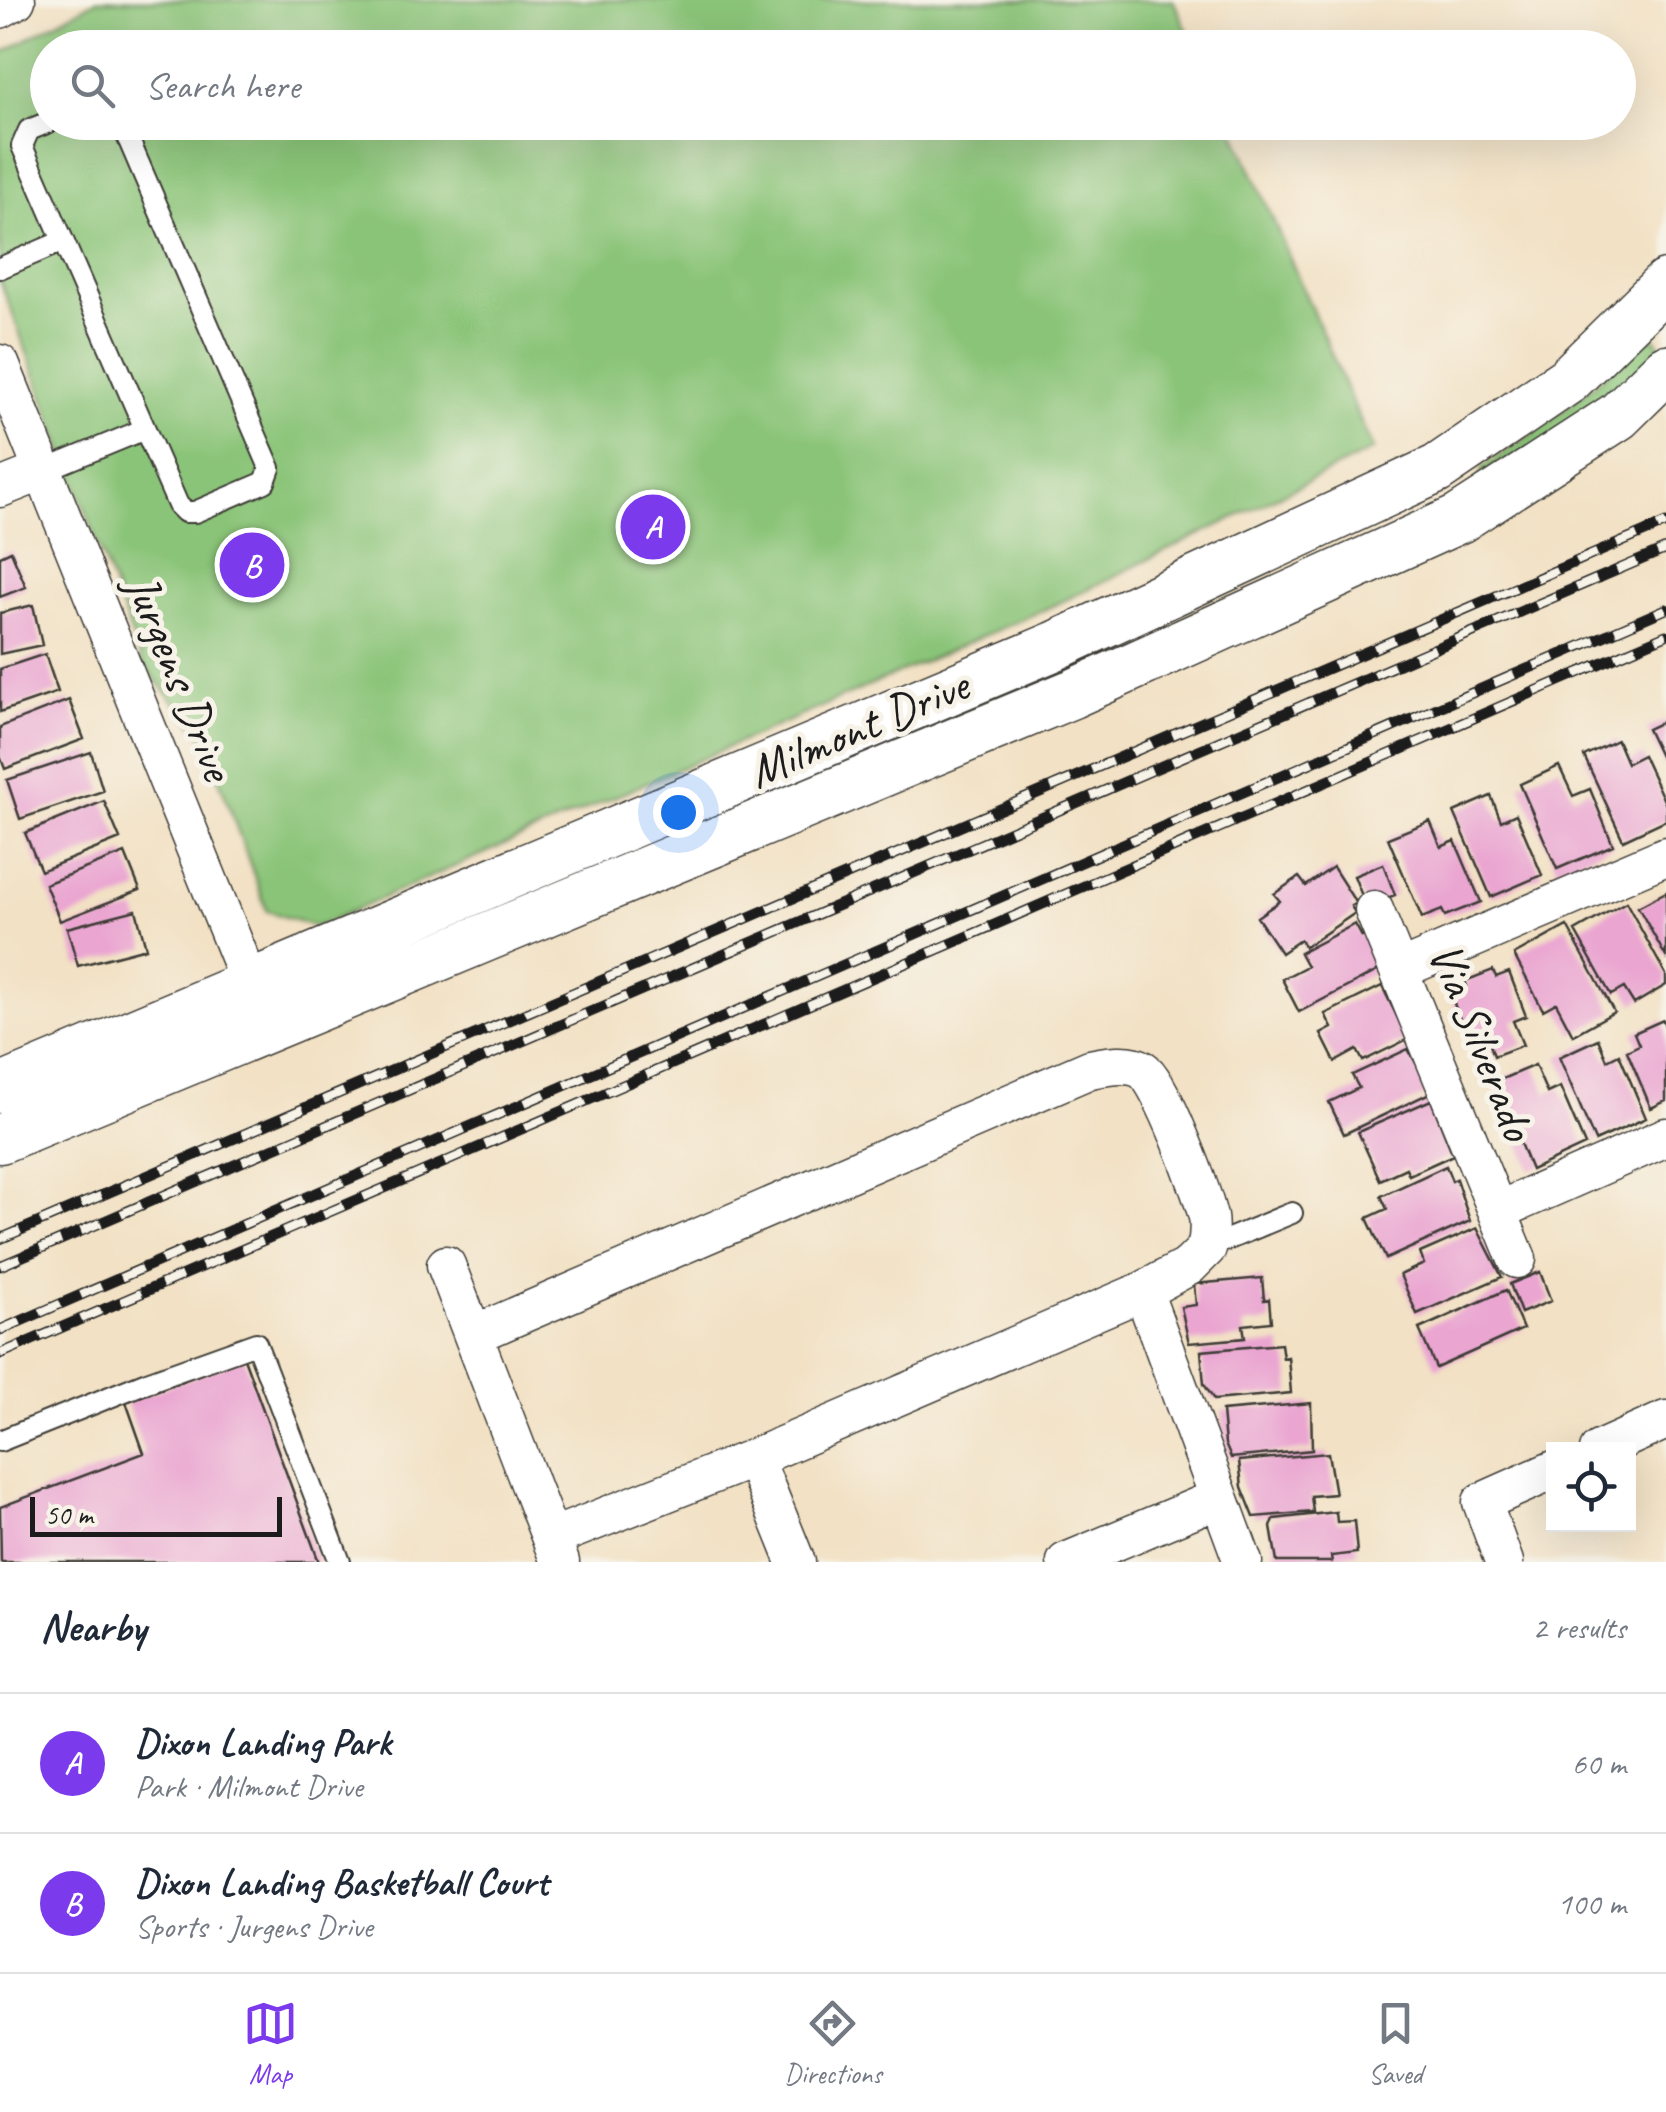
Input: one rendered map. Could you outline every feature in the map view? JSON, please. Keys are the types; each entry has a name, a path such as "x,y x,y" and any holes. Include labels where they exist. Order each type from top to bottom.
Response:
{"street":[{"path":"0,9 16,0"},
{"name":"Milmont Drive","path":"0,1089 1055,646 1437,469 1568,380 1664,292"},
{"name":"Jurgens Drive","path":"0,364 268,1027"},
{"name":"Milmont Drive","path":"0,1139 1072,694 1459,519 1618,416 1666,368"},
{"path":"0,488 43,472"},
{"path":"1399,970 1666,856"},
{"name":"Via Silverado","path":"1374,910 1517,1259"},
{"path":"446,1265 556,1550 754,1458 1143,1291 1189,1266 1207,1248 1210,1221 1156,1082 1140,1067 1113,1065 1090,1069 473,1334"},
{"name":"Via Silverado","path":"1498,1211 1666,1137"},
{"path":"1143,1291 1242,1562"},
{"path":"1617,1442 1666,1420"},
{"path":"754,1458 796,1562"},
{"path":"1504,1562 1482,1502 1546,1474"},
{"path":"1066,1562 1219,1498"}],"lane":[{"path":"30,130 22,146 144,429 178,505 185,512 195,512 266,482 270,468 129,140"},
{"path":"0,268 63,241"},
{"path":"43,472 144,429"},
{"path":"1207,1248 1292,1213"},
{"path":"0,1441 256,1343 340,1562"}],"green space":[{"path":"97,0 1173,0 1187,30 43,30"},
{"path":"30,37 30,140 1238,140 1373,450 1057,604 316,927 267,911 204,738 142,663 0,280 0,54"},
{"path":"1655,338 1664,350 1620,395 1479,480 1483,467 1549,423 1643,342"}],"building":[{"path":"11,551 26,587 0,597 0,556"},
{"path":"33,605 42,645 0,654 0,613"},
{"path":"45,654 58,692 0,712 0,669"},
{"path":"69,700 84,739 5,769 0,756 0,727"},
{"path":"1666,720 1666,769 1647,729"},
{"path":"1617,740 1627,763 1643,755 1666,805 1666,820 1623,840 1584,756"},
{"path":"91,752 103,791 20,819 7,780"},
{"path":"1559,766 1573,796 1590,789 1613,845 1557,869 1520,784"},
{"path":"1491,796 1501,821 1516,814 1542,875 1491,897 1454,812"},
{"path":"104,801 120,839 41,871 25,833"},
{"path":"1430,821 1441,847 1455,841 1481,902 1445,916 1442,910 1422,918 1388,838"},
{"path":"125,853 140,890 60,921 45,884"},
{"path":"1383,864 1395,895 1366,906 1354,876"},
{"path":"1333,867 1356,903 1351,906 1355,913 1305,947 1300,940 1281,953 1257,917 1280,901 1274,894 1299,877 1306,886"},
{"path":"1666,892 1666,957 1638,907"},
{"path":"1626,902 1666,975 1666,985 1634,1004 1624,988 1611,995 1575,931"},
{"path":"136,910 146,948 78,966 67,928"},
{"path":"1355,924 1383,968 1299,1012 1282,979 1307,966 1300,953"},
{"path":"1567,926 1614,1012 1573,1035 1556,1003 1543,1010 1514,955"},
{"path":"1493,970 1496,977 1509,972 1526,1016 1513,1021 1523,1045 1494,1056 1487,1036 1469,1043 1450,993 1467,986 1465,981"},
{"path":"1382,986 1408,1039 1363,1061 1357,1050 1335,1062 1321,1034 1332,1028 1325,1014"},
{"path":"1663,1020 1666,1101 1651,1108 1627,1051 1639,1045 1634,1033"},
{"path":"1598,1039 1607,1060 1619,1054 1646,1118 1595,1141 1559,1057"},
{"path":"1408,1049 1432,1092 1344,1134 1329,1102 1359,1088 1352,1075"},
{"path":"1535,1065 1547,1093 1560,1087 1585,1145 1531,1170 1495,1082"},
{"path":"1431,1100 1453,1155 1409,1175 1406,1168 1380,1180 1358,1132"},
{"path":"1446,1166 1452,1181 1456,1179 1470,1221 1386,1259 1367,1218 1387,1209 1381,1196"},
{"path":"1477,1228 1502,1277 1417,1314 1400,1275 1424,1264 1420,1253"},
{"path":"1540,1272 1551,1301 1521,1313 1510,1284"},
{"path":"1262,1278 1271,1322 1243,1325 1245,1338 1189,1343 1181,1307 1196,1305 1194,1284"},
{"path":"1506,1290 1523,1329 1436,1368 1419,1329"},
{"path":"1281,1344 1283,1358 1288,1357 1291,1393 1214,1400 1204,1384 1201,1351"},
{"path":"244,1358 319,1562 1,1562 0,1507 144,1453 126,1402"},
{"path":"1311,1403 1312,1450 1231,1458 1225,1444 1222,1411"},
{"path":"1328,1453 1335,1494 1311,1496 1313,1512 1254,1517 1242,1487 1239,1461"},
{"path":"1336,1512 1337,1522 1354,1521 1357,1553 1331,1556 1332,1562 1277,1562 1271,1527 1274,1519"}],"railway":[{"path":"0,1239 1666,523"},
{"path":"0,1266 1666,549"},
{"path":"0,1330 1666,609"},
{"path":"0,1354 1666,635"}],"place":[{"name":"Dixon Landing Park","path":"653,527"},
{"name":"Dixon Landing Basketball Court","path":"252,565"}]}
